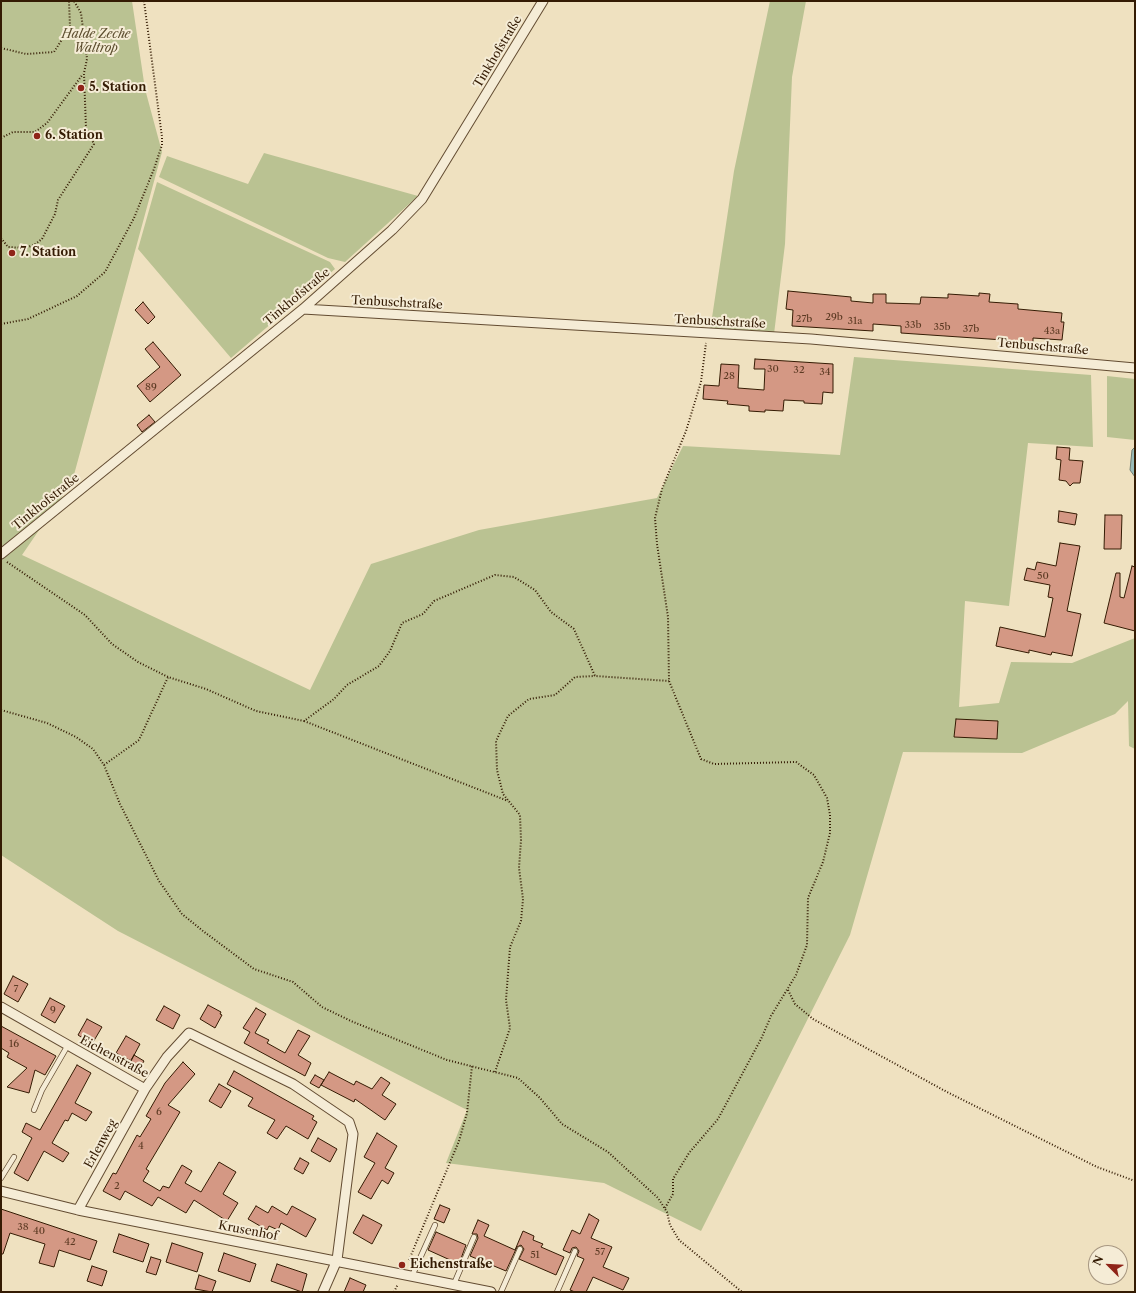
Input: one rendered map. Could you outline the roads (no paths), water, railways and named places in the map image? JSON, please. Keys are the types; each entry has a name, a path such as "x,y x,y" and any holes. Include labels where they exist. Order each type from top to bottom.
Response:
{"street":[{"name":"Tinkhofstraße","path":"1,554 303,309 392,230 422,199 543,1"},
{"name":"Tenbuschstraße","path":"303,309 811,339 1135,368"},
{"name":"Eichenstraße","path":"1,1008 145,1089 167,1057 189,1033 293,1084 349,1122 353,1134 337,1260"},
{"name":"Erlenweg","path":"78,1210 145,1089"},
{"name":"Krusenhof","path":"1,1191 78,1210 337,1260 491,1292"},
{"path":"323,1292 337,1260"}],"lane":[{"path":"34,1110 42,1090 68,1045"},
{"path":"1,1178 14,1157"},
{"path":"412,1276 435,1225"},
{"path":"454,1284 474,1237"},
{"path":"501,1292 520,1249"},
{"path":"557,1292 575,1251"}],"water":[{"path":"1135,447 1135,477 1130,470 1132,450"}],"place":[{"name":"5. Station","path":"81,88"},
{"name":"6. Station","path":"37,136"},
{"name":"7. Station","path":"12,253"},
{"name":"Eichenstraße","path":"402,1265"}],"park label":[{"name":"Halde Zeche Waltrop","path":"96,42"}]}
